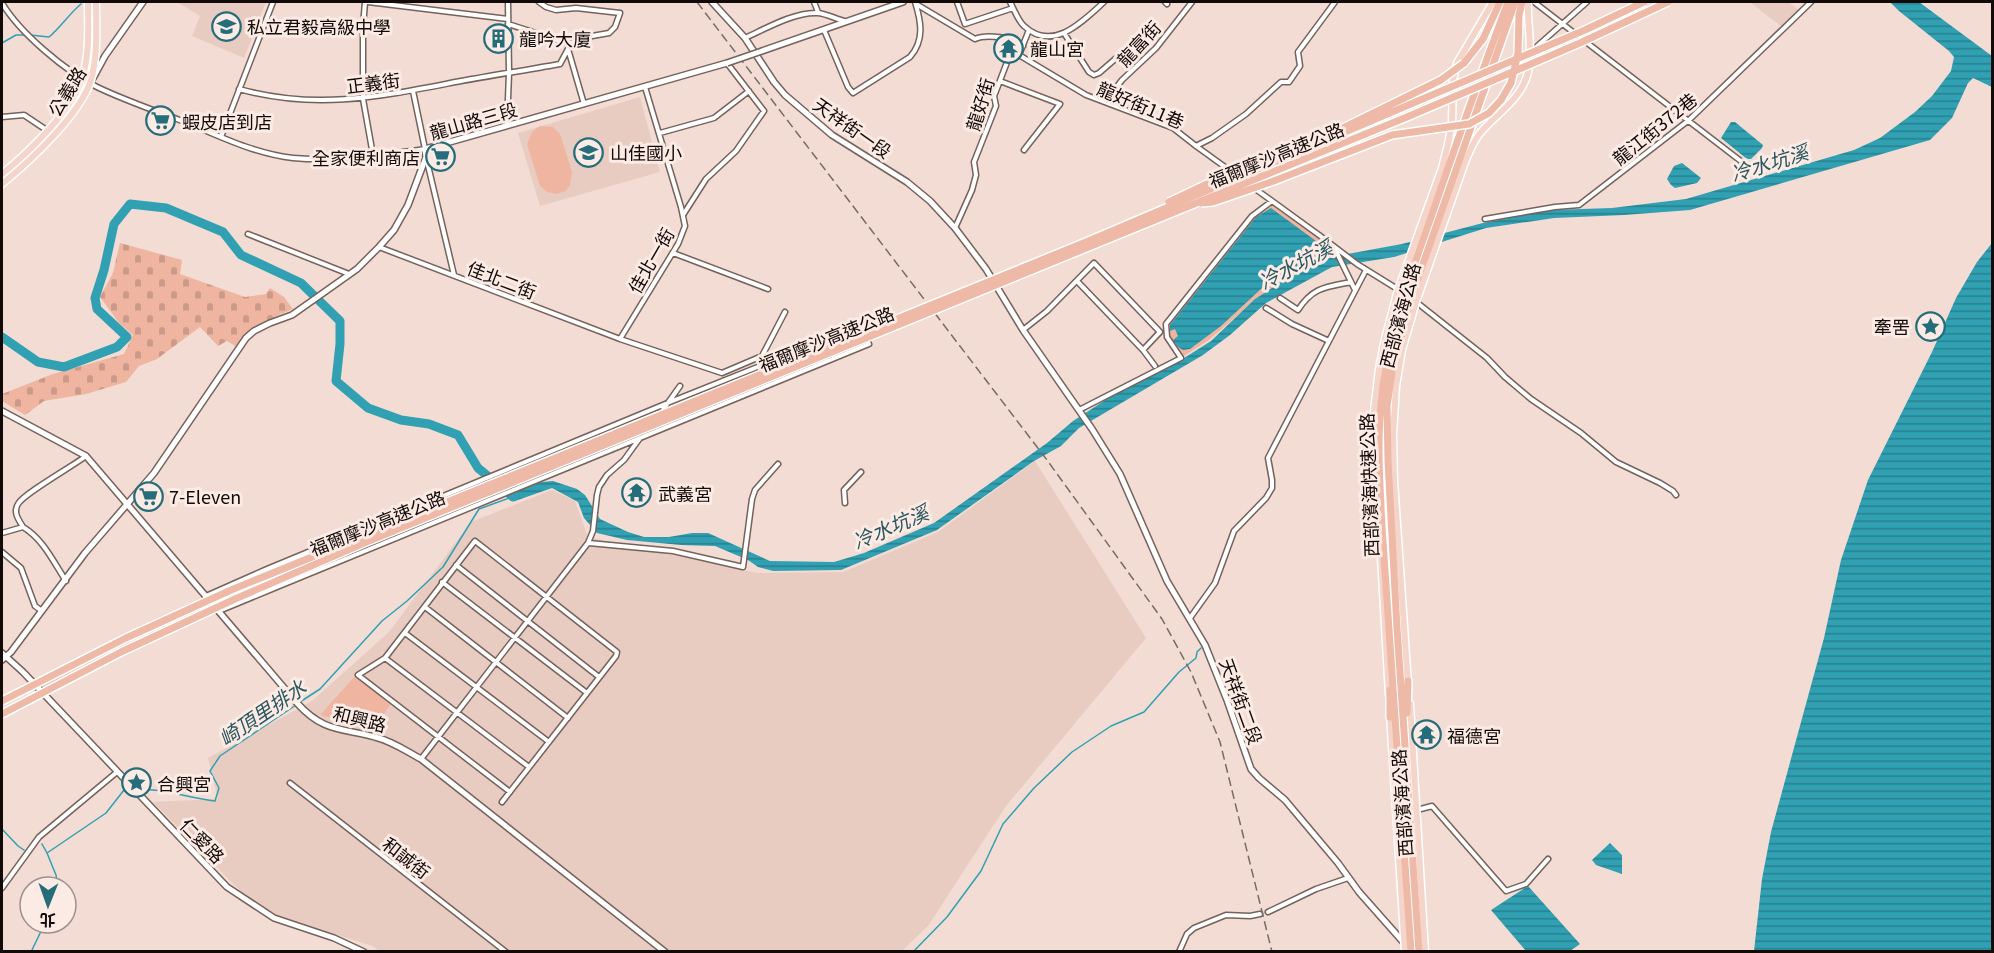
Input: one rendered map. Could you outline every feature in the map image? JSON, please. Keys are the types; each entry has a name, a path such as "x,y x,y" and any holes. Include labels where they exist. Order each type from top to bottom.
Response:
{"highway":[{"path":"1086,242 1245,166 1341,129 1441,80 1464,63 1483,39 1500,2"},
{"name":"西部濱海快速公路","path":"1419,951 1397,628 1387,406 1413,258 1427,229 1508,2"},
{"name":"西部濱海快速公路","path":"1411,951 1379,461 1381,404 1386,365 1407,296 1440,223 1515,2"},
{"path":"1196,204 1213,202 1271,182 1392,135 1469,124 1489,113 1501,100 1511,83 1518,53 1519,15 1522,2"},
{"name":"福爾摩沙高速公路","path":"2,701 126,638 231,590 1086,242 1575,34 1644,2"},
{"name":"福爾摩沙高速公路","path":"2,714 121,652 364,543 1196,204 1570,48 1668,2"},
{"path":"1390,630 1390,717"},
{"path":"1407,754 1408,681"}],"main road":[{"path":"83,78 88,49 88,2"},
{"path":"90,82 95,52 96,2"},
{"name":"西部濱海公路","path":"1413,258 1418,234 1442,168 1448,144 1452,123 1453,80 1457,63 1493,2"},
{"name":"西部濱海公路","path":"1405,948 1377,518 1374,411 1383,343 1434,248 1440,223 1465,162 1479,135 1510,104 1522,88 1528,73 1530,51 1528,2"},
{"name":"公義路","path":"2,174 48,130 67,106 83,78"},
{"name":"公義路","path":"2,184 61,128 90,82"},
{"name":"西部濱海公路","path":"1407,296 1396,386 1393,435 1394,481 1425,951"}],"street":[{"name":"公義路","path":"90,82 105,56 143,2"},
{"path":"221,137 273,2"},
{"path":"373,155 363,99 363,27 366,2 508,22 569,46"},
{"path":"507,126 508,2"},
{"path":"539,2 556,10 576,8 621,13 615,27 609,33 581,38 569,46"},
{"name":"天祥街一段","path":"712,2 745,38 784,95 832,135 907,182 930,201 955,228 986,269 1023,330"},
{"path":"814,2 818,12"},
{"name":"龍山路三段","path":"2,3 27,36 90,82 260,152 293,158 328,159 425,149 727,63 903,2"},
{"path":"824,29 848,87 853,93 910,57 916,50 921,26 915,2"},
{"path":"915,2 975,39 983,35 1018,41 1023,46"},
{"path":"957,2 965,24 1013,8"},
{"path":"1010,2 1023,25 1044,36 1061,36 1104,2"},
{"name":"龍富街","path":"1105,102 1122,80 1156,48 1192,2"},
{"path":"1196,146 1212,138 1246,114 1281,82 1289,82 1300,66 1298,52 1335,2"},
{"path":"1534,2 1755,171"},
{"path":"1530,51 1587,2"},
{"name":"龍江街372巷","path":"1485,219 1579,205 1689,120 1811,2"},
{"path":"745,38 786,20 818,12 844,21"},
{"name":"龍好街","path":"955,228 972,190 976,175 974,162 996,106 994,96 1009,57 1019,55 1029,30"},
{"path":"1064,33 1089,72 1094,75 1143,34"},
{"path":"569,46 584,104"},
{"name":"正義街","path":"239,89 293,100 363,99 560,64 569,46"},
{"name":"龍好街11巷","path":"1019,55 1086,95 1173,128 1319,235 1337,251 1407,296 1487,358 1531,399 1581,433 1616,462 1660,483 1676,495"},
{"path":"683,215 706,179 736,151 764,111 727,63"},
{"path":"1000,81 1060,105 1024,150"},
{"name":"佳北一街","path":"620,339 673,253 685,226 645,87"},
{"path":"3,657 43,611 85,553 168,454 246,338 262,327 291,315 349,274 394,230 408,205 426,157 413,91"},
{"path":"660,133 714,118 749,91"},
{"path":"2,117 24,115 54,135"},
{"name":"佳北二街","path":"426,157 454,276 620,339 722,374 762,356 785,312"},
{"path":"1143,350 1160,332 1094,263 1047,311 1023,330 1080,412 1181,358 1167,337 1166,324 1252,216 1272,201"},
{"path":"248,234 349,274"},
{"path":"379,247 454,276"},
{"path":"1337,251 1355,290"},
{"path":"673,253 768,289"},
{"path":"1190,618 1215,584 1234,531 1266,498 1272,488 1268,458 1366,270"},
{"path":"1077,281 1143,350 1155,366"},
{"path":"1280,298 1298,310 1306,297 1321,288 1351,282"},
{"path":"1266,308 1292,324 1329,341"},
{"path":"206,596 615,424 861,326 869,344 219,611"},
{"path":"797,351 805,370"},
{"path":"725,380 735,399"},
{"path":"421,759 588,543 593,531 599,487 607,475 624,460 680,386"},
{"name":"和興路","path":"2,411 86,456 305,713 323,725 392,742 421,759 665,951"},
{"name":"天祥街二段","path":"1080,412 1120,474 1167,581 1205,645 1251,769 1258,778 1285,800 1405,948 1411,951"},
{"path":"615,424 624,444"},
{"path":"66,581 40,541 22,526 16,516 16,510 22,499 86,456"},
{"path":"588,543 673,551 742,567 755,490 778,464"},
{"path":"515,466 525,485"},
{"path":"845,503 844,490 861,472"},
{"path":"420,506 429,524"},
{"path":"2,533 22,526"},
{"path":"502,802 510,792 529,767 568,718 617,652 475,541 385,658 358,675 510,792"},
{"path":"2,552 21,568 35,606 43,611"},
{"path":"456,565 599,677"},
{"path":"267,569 277,587"},
{"path":"442,582 587,693"},
{"path":"425,607 568,718"},
{"path":"405,633 549,742"},
{"name":"仁愛路","path":"3,657 23,672 126,782 241,898 274,918 334,938 364,951"},
{"path":"385,658 529,767"},
{"path":"2,888 39,837 117,772"},
{"name":"和誠街","path":"291,783 507,951"},
{"path":"1417,810 1432,806 1506,891 1526,884 1548,859"},
{"path":"1268,912 1316,889 1348,878"},
{"path":"1179,951 1187,934 1194,928 1226,915 1260,914"}],"shaded area":[{"name":"私立君毅高級中學","path":"177,2 266,2 244,58 192,36 200,16"},
{"path":"1750,2 1788,2 1799,10 1782,27"},
{"name":"山佳國小","path":"640,97 660,172 540,206 518,133"},
{"path":"1035,461 1146,638 1006,806 928,926 902,951 380,951 372,946 270,913 247,898 153,802 218,799 208,758 312,701 389,632 471,522 552,490 575,501 588,537 757,573 843,572 938,532"}],"green space":[{"path":"540,126 553,127 560,134 572,172 570,185 566,191 556,194 547,192 540,186 527,144 532,132"},
{"path":"1273,203 1334,249 1333,252 1261,295 1209,340 1184,356 1168,336 1167,324 1254,217"},
{"path":"120,243 182,260 180,274 245,297 266,294 270,288 284,297 293,309 253,329 237,347 227,341 218,346 200,327 157,359 139,366 126,382 86,394 44,401 25,415 2,401 2,394 53,374 124,354 133,335 119,323 100,297 113,273"},
{"path":"124,637 134,649 46,693 36,681"},
{"path":"356,675 390,705 373,730 320,715"}],"water":[{"path":"1890,2 1919,2 1992,56 1992,87 1973,78 1968,83 1952,118 1930,140 1690,210 1554,218 1486,228 1394,257 1332,267 1266,303 1203,355 1079,428 1061,446 1034,461 937,530 841,570 773,571 758,567 748,560 715,546 627,540 597,533 584,518 578,502 552,488 515,501 507,494 542,482 553,481 577,489 585,495 600,519 628,532 644,537 708,533 770,561 834,562 864,553 934,523 1047,443 1073,421 1124,388 1181,360 1211,341 1255,299 1283,281 1331,257 1402,244 1483,223 1551,210 1612,208 1686,199 1854,150 1880,138 1932,96 1951,71 1954,57"},
{"path":"1731,122 1735,122 1763,145 1751,159 1747,159 1721,138"},
{"path":"1682,163 1701,178 1697,183 1675,188 1667,179 1674,166"},
{"path":"1271,208 1316,241 1313,251 1316,259 1262,288 1221,326 1190,349 1183,350 1178,347 1173,340 1178,336 1175,329 1170,331 1170,325 1256,217"},
{"path":"1992,243 1992,951 1754,951 1762,879 1771,832 1824,638 1841,560 1868,480 1932,352 1956,298 1977,262"},
{"path":"1610,843 1622,855 1622,874 1596,865 1592,860"},
{"path":"1528,886 1580,944 1570,951 1526,951 1491,910"}],"waterway":[{"path":"30,35 49,37 81,4"},
{"path":"2,43 16,35 25,35"},
{"name":"冷水坑溪","path":"2,337 38,362 64,367 117,347 127,337 97,309 95,298 114,224 130,204 166,208 223,232 241,255 301,283 340,321 336,381 368,408 401,420 429,424 458,435 478,468 513,497 515,496"},
{"name":"崎頂里排水","path":"300,702 320,689 382,621 443,567 479,509 512,497"},
{"path":"913,952 947,917 981,871 1003,824 1034,788 1072,752 1111,726 1144,712 1179,672 1196,658 1201,648"},
{"name":"崎頂里排水","path":"136,789 156,790 215,801 219,788 210,771 220,756 296,705"},
{"name":"崎頂里排水","path":"56,875 47,853 106,813 124,790 131,789"},
{"path":"2,829 24,850"},
{"path":"42,844 47,853"},
{"name":"崎頂里排水","path":"31,952 39,935"}],"railway":[{"path":"697,2 1047,460 1162,619 1191,672 1220,742 1272,952"}],"place":[{"name":"私立君毅高級中學","path":"226,26"},
{"name":"龍吟大廈","path":"498,38"},
{"name":"龍山宮","path":"1009,48"},
{"name":"蝦皮店到店","path":"161,121"},
{"name":"山佳國小","path":"589,152"},
{"name":"全家便利商店","path":"441,157"},
{"name":"牽罟","path":"1931,326"},
{"name":"武義宮","path":"637,493"},
{"name":"7-Eleven","path":"148,496"},
{"name":"福德宮","path":"1426,735"},
{"name":"合興宮","path":"136,783"}]}
